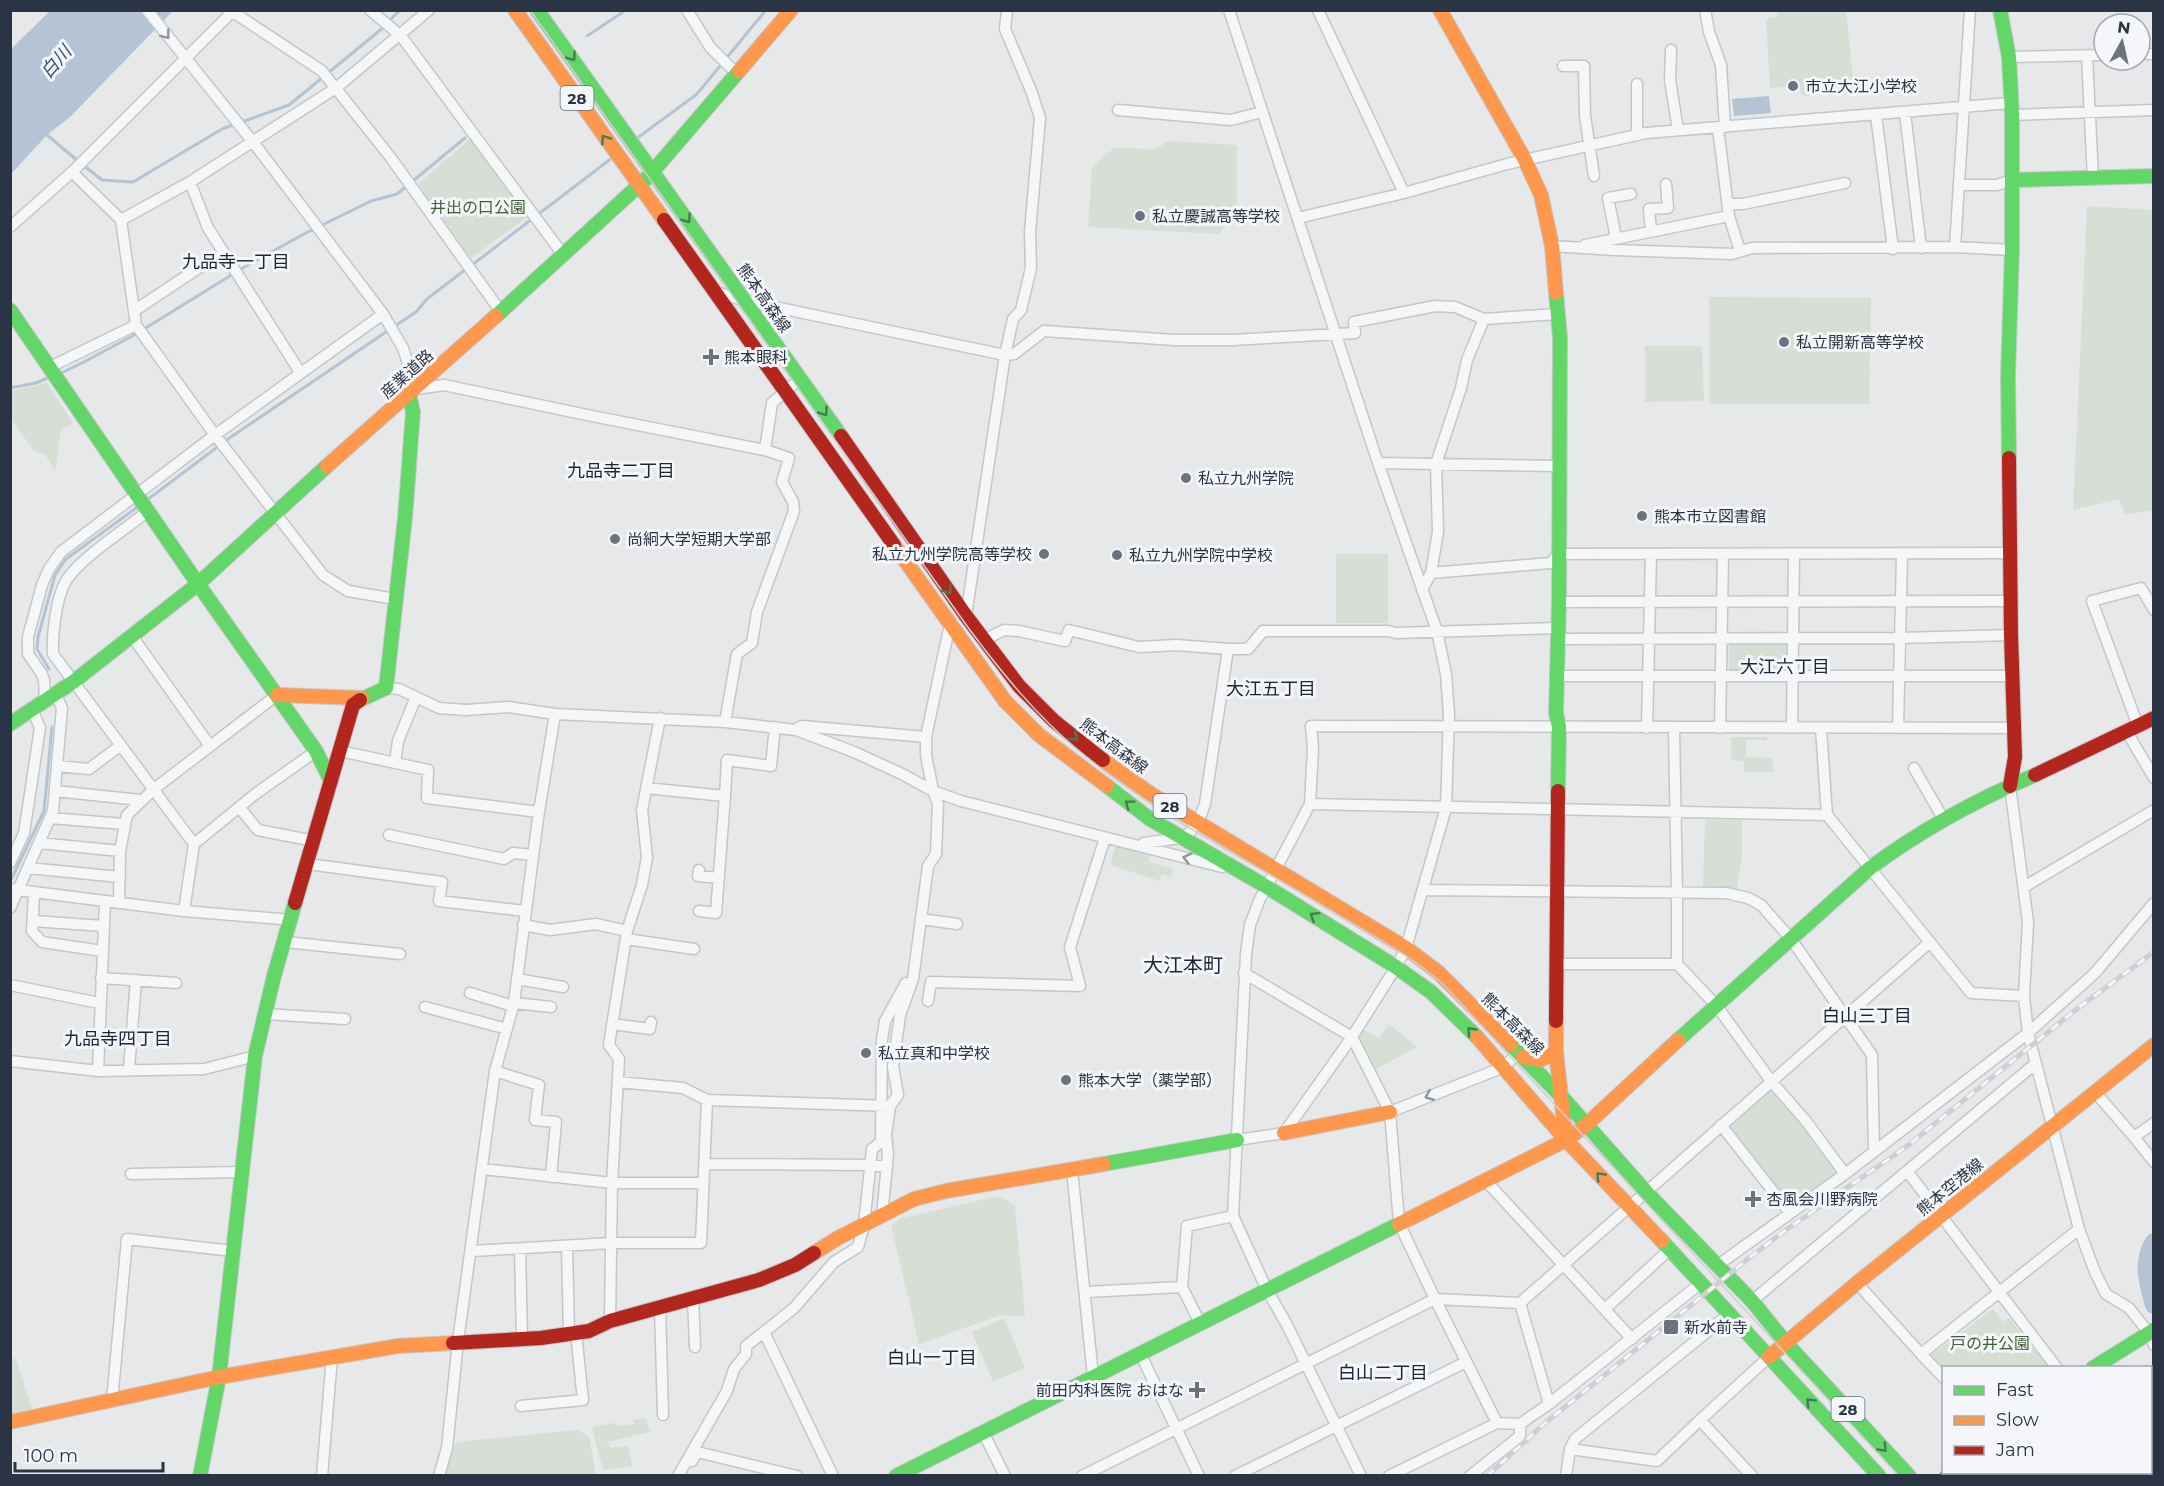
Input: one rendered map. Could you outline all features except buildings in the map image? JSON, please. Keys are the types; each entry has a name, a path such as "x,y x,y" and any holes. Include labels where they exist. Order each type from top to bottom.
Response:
{"street":[{"path":"147,10 253,142 383,314 403,348 412,392 413,412 405,518 386,688"},
{"path":"370,10 401,36 564,255"},
{"path":"121,220 190,182 336,88 401,36 429,10"},
{"name":"熊本高森線","path":"515,10 638,187 1005,701 1039,735 1150,819 1267,887 1431,992 1462,1021 1566,1140 1670,1249 1879,1476"},
{"name":"熊本高森線","path":"537,10 801,378 966,616 1019,686 1054,720 1090,750 1151,794 1406,948 1438,972 1562,1097 1647,1193 1752,1301 1786,1343 1909,1476"},
{"path":"687,10 710,47 737,74"},
{"name":"産業道路","path":"10,724 73,682 198,584 564,255 654,171 791,10"},
{"path":"966,616 1005,355 1013,319 1021,310 1031,268 1030,232 1040,118 1005,29 1007,10"},
{"path":"1229,10 1378,464 1437,631 1446,674 1449,714 1446,808 1406,948 1396,968 1352,1037 1284,1133"},
{"path":"1318,10 1404,193"},
{"path":"1440,10 1526,160 1541,195 1552,246 1560,338 1559,602 1556,713 1559,727 1559,891 1556,1052 1566,1140"},
{"path":"1706,10 1709,32 1721,65 1721,127 1729,216 1740,251"},
{"path":"1955,247 1970,10"},
{"path":"2000,10 2009,57 2012,180 2008,376 2010,601 2015,757 2010,786 2028,922 2024,996 2028,1033 2079,1229 2106,1294 2129,1308 2152,1336 2097,1366"},
{"path":"10,227 72,172 234,11 322,71 392,158 501,312"},
{"path":"1671,51 1670,80 1678,130"},
{"path":"2087,56 2093,179"},
{"path":"2009,57 2092,56"},
{"path":"1563,66 1584,66 1585,116 1594,176"},
{"path":"1637,84 1637,135"},
{"path":"1298,218 1404,193 1526,160 1637,135 1965,107 2090,113 2154,110"},
{"path":"1118,110 1230,120 1262,111"},
{"path":"1905,113 1921,248"},
{"path":"1875,115 1893,249"},
{"path":"72,172 121,220 136,325 215,435 323,575 348,591 395,598"},
{"path":"1959,185 1997,185 2012,180 2154,176"},
{"path":"190,182 208,228 300,372"},
{"path":"1728,204 1743,204 1845,183"},
{"path":"1651,231 1649,209 1668,208 1666,184"},
{"path":"1616,238 1608,198 1631,194"},
{"path":"1572,247 1729,216"},
{"path":"1552,246 1732,254 1752,248 1955,247 2012,250"},
{"path":"134,311 206,263 224,255"},
{"path":"714,292 746,301 1005,355 1014,354 1044,331 1174,340 1232,340 1355,333 1354,322 1435,306 1455,307 1484,319 1557,314"},
{"path":"10,310 316,751 331,781"},
{"path":"10,908 14,890 28,868 53,811 62,708 50,697 42,674 28,654 28,637 42,585 49,569 61,552 300,372 383,314"},
{"path":"1422,590 1431,573 1438,532 1436,465 1461,388 1467,360 1484,319"},
{"path":"50,367 136,325"},
{"path":"765,450 772,403 801,378"},
{"path":"412,392 444,385 765,450 789,458 782,482 793,502 794,511 757,612 752,643 737,654 725,722"},
{"path":"1378,464 1558,466"},
{"path":"148,511 78,566 66,581 59,598 52,641 53,654 194,844"},
{"path":"1558,554 2010,553"},
{"path":"1431,573 1551,563 1558,554"},
{"path":"1647,728 1652,554"},
{"path":"1720,728 1723,554"},
{"path":"1792,728 1794,554"},
{"path":"1898,729 1902,554"},
{"path":"2154,610 2141,588 2092,601 2133,729 2154,778"},
{"path":"1559,602 2010,601"},
{"path":"678,1476 727,1391 734,1369 746,1354 746,1346 794,1308 834,1262 858,1247 864,1225 872,1149 881,1142 886,1106 898,1095 893,1067 900,1015 913,979 928,866 936,854 938,804 926,755 926,737 950,624"},
{"path":"984,640 1004,630 1065,641 1070,630 1139,647 1176,645 1248,649 1263,630 1388,631 1396,633 1437,631 1650,639 1900,639 2011,635"},
{"path":"132,636 210,746"},
{"path":"1134,844 1181,838 1198,823 1205,804 1228,649"},
{"path":"1557,676 2012,676"},
{"path":"200,1476 219,1377 255,1056 353,705 362,698 386,688 399,689 439,708 466,710 508,707 555,714 725,722 796,730 854,752 933,791 961,801 1240,872"},
{"path":"119,903 120,851 124,824 126,815 140,800 277,694 362,698"},
{"path":"395,763 398,741 416,697"},
{"path":"10,862 24,833 40,728 32,709"},
{"path":"440,1476 447,1448 458,1341 495,1071 513,1004 555,714"},
{"path":"610,1321 612,1183 619,1059 609,1045 627,935 642,885 647,857 642,810 660,718"},
{"path":"896,1476 1566,1140 1586,1125 1870,868 1902,844 2010,786 2154,718"},
{"path":"796,730 802,726 926,737"},
{"path":"1361,1476 1307,1364 1267,1290 1233,1216 1244,973 1250,925 1310,804 1313,749 1311,726 2014,728"},
{"path":"699,911 716,913 727,760 771,766 775,727"},
{"path":"1674,728 1677,964 1716,1005 1771,1082 1806,1121 1845,1174"},
{"path":"1821,729 1827,815 1971,993 2024,996"},
{"path":"57,766 89,769 121,745"},
{"path":"184,911 194,844 239,807 316,751"},
{"path":"340,751 428,770 427,798 539,812"},
{"path":"1914,768 1944,820"},
{"path":"646,788 725,796"},
{"path":"55,790 140,800"},
{"path":"882,1216 886,1167 886,1106 882,1040 885,1021 907,981 925,859 931,849 932,805 929,794 933,791"},
{"path":"1310,804 1827,815"},
{"path":"239,807 258,830 314,841"},
{"path":"2024,887 2154,810"},
{"path":"50,818 124,824"},
{"path":"1134,844 1145,839 1150,828 1150,819"},
{"path":"389,835 504,858 513,853 533,855"},
{"path":"928,1001 931,982 1080,986 1070,947 1105,838"},
{"path":"39,843 120,851"},
{"path":"308,864 442,882 439,901 525,910"},
{"path":"28,868 120,877"},
{"path":"699,870 698,876 719,878"},
{"path":"14,890 184,911 292,920"},
{"path":"1423,890 1726,893 1748,898 1761,905 1791,939 1872,1055 1874,1151"},
{"path":"34,893 32,931 42,942 102,951"},
{"path":"98,1071 100,978 105,902"},
{"path":"1718,1265 1845,1174 2028,1033 2095,973 2154,903"},
{"path":"921,919 957,924"},
{"path":"33,921 103,926"},
{"path":"523,925 550,930 596,924 627,935 694,949"},
{"path":"285,942 400,954"},
{"path":"1086,1475 1435,1299 1521,1303 1930,942"},
{"path":"1558,964 1677,964"},
{"path":"1244,973 1352,1037 1390,1112 1399,1223 1497,1423"},
{"path":"100,978 176,982"},
{"path":"517,979 563,987"},
{"path":"129,1069 136,980"},
{"path":"10,985 99,1003"},
{"path":"470,993 513,1004 551,1007"},
{"path":"425,1007 507,1029"},
{"path":"265,1014 345,1019"},
{"path":"612,1024 650,1030"},
{"name":"熊本空港線","path":"1769,1358 1857,1283 2154,1045"},
{"path":"10,1422 219,1377 398,1346 522,1339 589,1331 610,1321 759,1280 795,1265 915,1199 1390,1112 1504,1067 1521,1055 1541,1061 1556,1052"},
{"path":"10,1061 98,1071 204,1069 255,1056"},
{"path":"1752,1301 2036,1063"},
{"path":"495,1071 539,1085 535,1120 556,1122 551,1177"},
{"path":"618,1082 683,1088 707,1100 886,1106"},
{"path":"2095,1092 2154,1162"},
{"path":"472,1251 612,1243 702,1243 707,1100"},
{"path":"2134,1137 2154,1123"},
{"path":"1721,1125 1790,1213"},
{"path":"705,1164 886,1167"},
{"path":"482,1169 612,1183 704,1183"},
{"path":"1072,1170 1094,1376"},
{"path":"1907,1171 2056,1366"},
{"path":"131,1174 242,1172"},
{"path":"1485,1180 1632,1339"},
{"path":"1200,1323 1182,1287 1187,1226 1233,1216"},
{"path":"1921,1354 2079,1229"},
{"path":"112,1401 127,1239 233,1251"},
{"path":"521,1406 583,1400 572,1333 567,1246"},
{"path":"520,1249 522,1339"},
{"path":"1605,1310 1670,1249"},
{"path":"1389,1476 1497,1423 1520,1424 1549,1404 1701,1283"},
{"path":"1857,1283 1942,1376"},
{"path":"1086,1292 1182,1287"},
{"path":"693,1298 695,1347"},
{"path":"1521,1303 1549,1404"},
{"path":"660,1307 663,1415"},
{"path":"1566,1476 1570,1449 1575,1439 1729,1314"},
{"path":"764,1332 833,1476"},
{"path":"1140,1353 1199,1476"},
{"path":"322,1476 332,1357"},
{"path":"1570,1449 1657,1461 1769,1358"},
{"path":"1235,1476 1466,1362"},
{"path":"1700,1420 1752,1476"},
{"path":"1470,1476 1520,1436 1520,1424"},
{"path":"983,1432 1005,1476"},
{"path":"684,1476 697,1452 797,1476"}],"green space":[{"path":"1777,11 1846,11 1854,90 1803,96 1798,86 1770,88 1766,19 1777,17"},
{"name":"井出の口公園","path":"471,138 529,216 471,258 418,184"},
{"path":"1168,141 1237,145 1237,210 1219,234 1088,227 1092,167 1114,148 1156,149"},
{"path":"2087,206 2153,210 2153,510 2125,515 2119,499 2073,510"},
{"path":"1709,297 1871,298 1869,404 1709,404"},
{"path":"1645,346 1702,346 1704,401 1645,402"},
{"path":"47,383 73,423 61,431 55,472 45,454 34,451 11,419 11,391"},
{"path":"1336,554 1388,554 1388,623 1336,623"},
{"path":"1729,643 1790,643 1790,672 1729,671"},
{"path":"1731,737 1767,737 1767,740 1746,740 1746,757 1773,758 1773,772 1744,772 1744,761 1731,760"},
{"path":"1705,820 1742,820 1742,856 1737,889 1703,888"},
{"path":"1116,845 1150,856 1149,862 1173,869 1171,877 1162,874 1160,881 1110,865"},
{"path":"1389,1024 1417,1047 1375,1070 1358,1041 1363,1029 1379,1038"},
{"path":"1770,1086 1840,1172 1791,1206 1726,1124"},
{"path":"999,1196 1015,1206 1025,1316 998,1316 919,1344 891,1225 902,1218"},
{"name":"戸の井公園","path":"1993,1309 2003,1322 2009,1318 2048,1366 1942,1366 1942,1377 1926,1359"},
{"path":"1004,1318 1025,1368 993,1381 972,1332"},
{"path":"11,1359 16,1359 33,1412 11,1415"},
{"path":"646,1418 650,1432 603,1443 609,1443 610,1448 628,1446 632,1466 603,1470 592,1427 615,1423 617,1426 634,1424 633,1420"},
{"path":"578,1430 589,1437 596,1475 444,1476 448,1452 458,1442"}],"water":[{"name":"白川","path":"50,11 173,11 70,117 47,135 11,174 10,50"},
{"path":"1769,96 1771,113 1734,116 1732,99"}],"waterway":[{"path":"388,22 400,10"},
{"path":"587,36 626,10"},
{"path":"636,139 697,94 766,10"},
{"path":"242,122 289,105 384,27"},
{"path":"83,165 102,180 133,182 222,129 235,124"},
{"path":"47,135 78,161"},
{"path":"144,329 246,266 302,235 371,201 397,194 465,138"},
{"path":"472,265 612,158"},
{"path":"395,326 416,312 427,299 466,269"},
{"path":"147,500 228,439 389,330"},
{"path":"59,374 138,333"},
{"path":"10,388 36,383 50,377"},
{"path":"49,669 37,649 38,637 55,575 66,559 139,506"},
{"path":"10,882 44,811 52,727"},
{"path":"2154,1242 2147,1265 2154,1305"}],"tram line":[{"path":"530,10 967,626 1033,707 1079,751 1134,793 1379,939 1442,983 1899,1476"}],"railway":[{"path":"1487,1476 1544,1424 1748,1259 1906,1147 2078,1008 2154,952"}],"traffic: fast":[{"path":"537,10 841,436"},
{"path":"2000,10 2009,57 2012,115 2009,458"},
{"path":"496,316 648,177 739,71"},
{"path":"2012,180 2154,176"},
{"path":"1556,293 1560,338 1559,602 1556,713 1559,727 1558,791"},
{"path":"10,310 316,751 331,781"},
{"path":"360,700 386,688 405,518 413,412 409,394"},
{"path":"10,724 73,682 198,584 327,466"},
{"path":"1678,1040 1870,868 1909,841 1950,817 2035,775"},
{"path":"1107,786 1150,819 1267,887 1396,967 1431,992 1477,1037"},
{"path":"200,1476 219,1377 255,1056 274,976 295,903"},
{"path":"1511,1045 1562,1097 1647,1193 1752,1301 1786,1343 1909,1476"},
{"path":"1104,1164 1237,1140"},
{"path":"896,1476 1399,1224"},
{"path":"1662,1241 1879,1476"},
{"path":"2096,1366 2154,1330"}],"traffic: slow":[{"path":"515,10 664,220"},
{"path":"739,71 791,10"},
{"path":"1440,10 1525,160 1541,195 1552,246 1556,293"},
{"path":"327,466 496,316"},
{"path":"894,545 1005,701 1039,735 1107,786"},
{"path":"277,695 362,698"},
{"path":"1103,760 1151,794 1406,948 1438,972 1511,1045"},
{"path":"1556,1021 1556,1052 1566,1140"},
{"path":"1477,1037 1566,1140 1662,1241"},
{"path":"1399,1224 1566,1140 1586,1125 1678,1040"},
{"path":"1769,1357 1857,1283 2154,1045"},
{"path":"1523,1057 1540,1060 1556,1052"},
{"path":"1284,1133 1390,1112"},
{"path":"814,1253 914,1199 946,1191 1104,1164"},
{"path":"10,1422 219,1377 398,1346 453,1343"}],"traffic: jam":[{"path":"664,220 894,545"},
{"path":"841,436 966,616 1019,686 1054,721 1103,760"},
{"path":"2009,458 2015,757 2010,786"},
{"path":"295,903 353,705 360,700"},
{"path":"2035,775 2154,718"},
{"path":"1556,1021 1558,791"},
{"path":"453,1343 541,1338 589,1331 610,1321 759,1280 795,1265 814,1253"}],"place":[{"name":"市立大江小学校","path":"1793,86"},
{"name":"私立慶誠高等学校","path":"1140,216"},
{"name":"私立開新高等学校","path":"1784,342"},
{"name":"熊本眼科","path":"711,357"},
{"name":"私立九州学院","path":"1186,478"},
{"name":"熊本市立図書館","path":"1642,516"},
{"name":"尚絅大学短期大学部","path":"615,539"},
{"name":"私立九州学院高等学校","path":"1044,554"},
{"name":"私立九州学院中学校","path":"1117,555"},
{"name":"私立真和中学校","path":"866,1053"},
{"name":"熊本大学（薬学部）","path":"1066,1080"},
{"name":"杏風会川野病院","path":"1753,1199"},
{"name":"新水前寺","path":"1671,1327"},
{"name":"前田内科医院 おはな","path":"1197,1390"}],"district":[{"name":"九品寺一丁目","path":"236,262"},
{"name":"九品寺二丁目","path":"621,471"},
{"name":"大江六丁目","path":"1785,667"},
{"name":"大江五丁目","path":"1271,689"},
{"name":"大江本町","path":"1183,965"},
{"name":"白山三丁目","path":"1867,1016"},
{"name":"九品寺四丁目","path":"118,1039"},
{"name":"白山一丁目","path":"932,1358"},
{"name":"白山二丁目","path":"1383,1373"}]}
